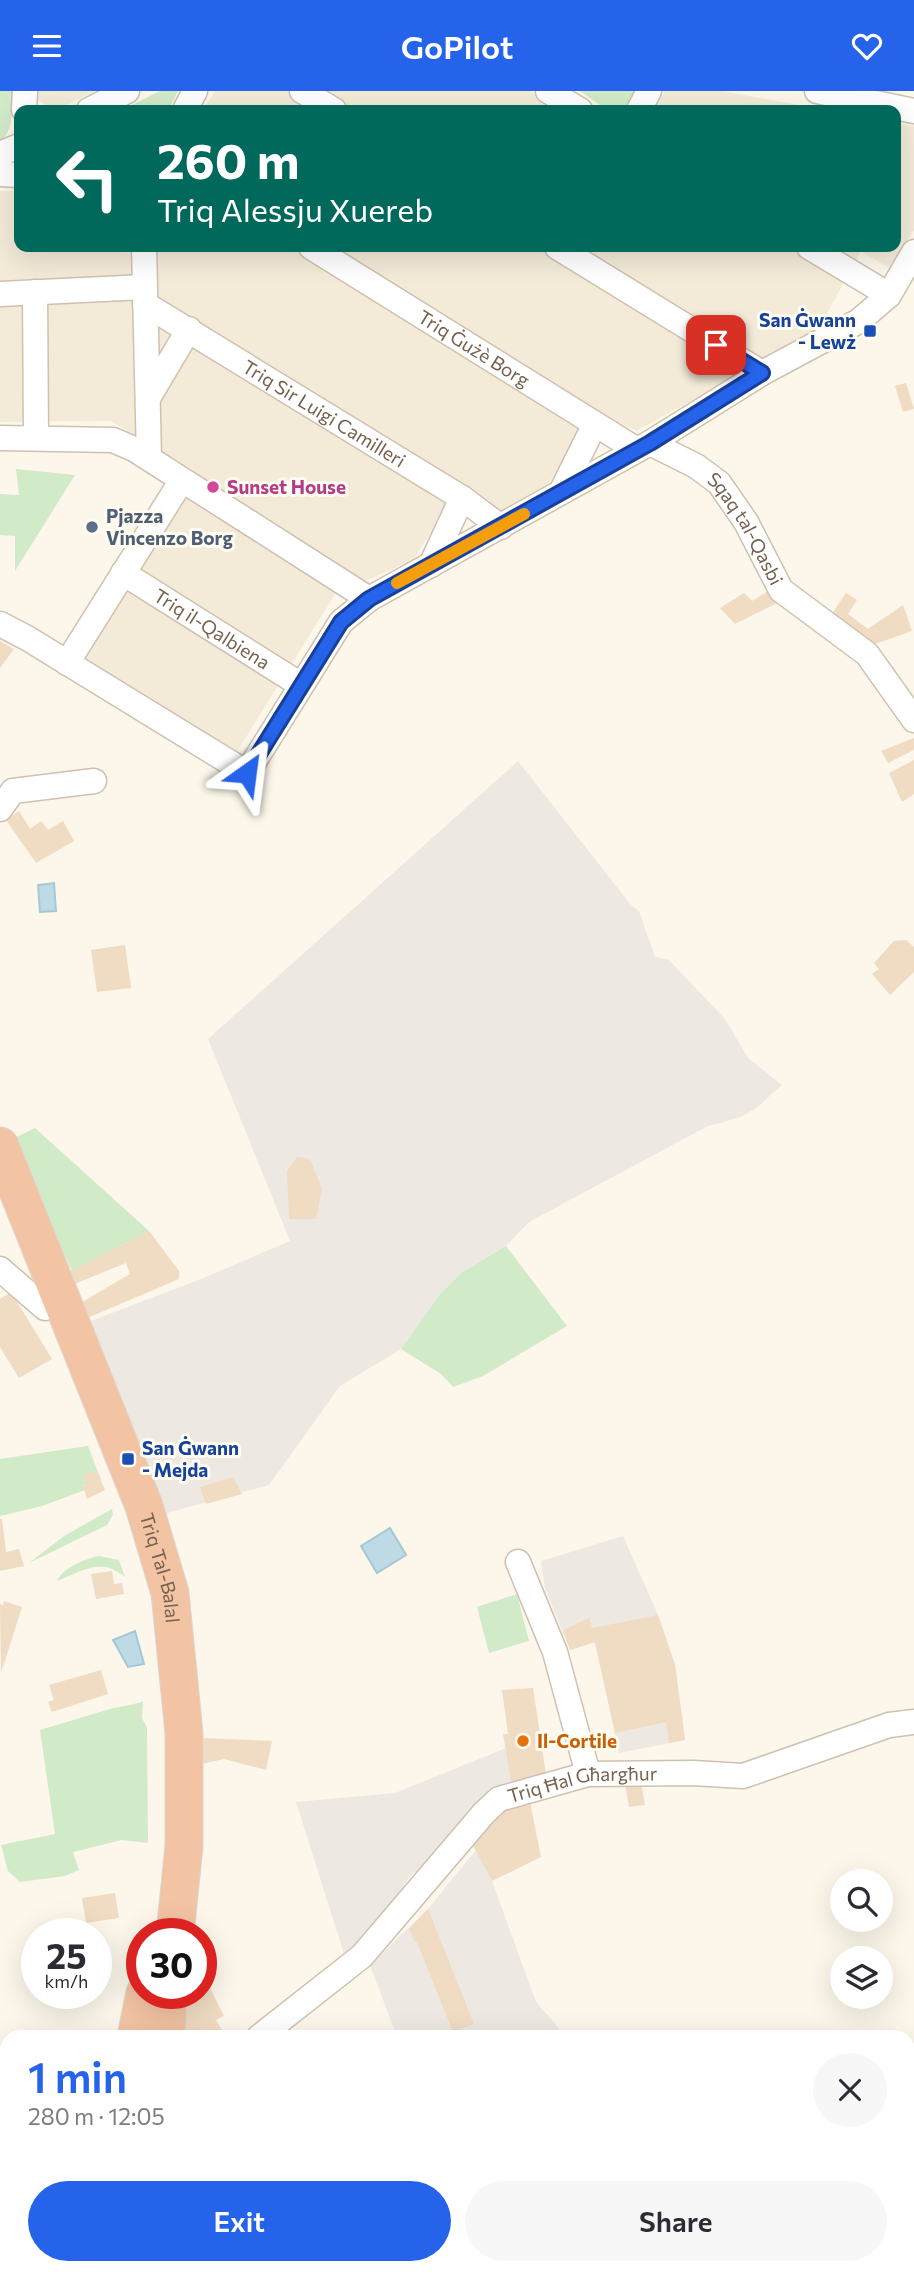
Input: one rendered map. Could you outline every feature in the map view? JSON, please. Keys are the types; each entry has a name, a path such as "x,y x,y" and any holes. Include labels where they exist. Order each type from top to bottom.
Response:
{"highway":[{"name":"Triq Tal-Balal","path":"0,1146 144,1506 170,1593 184,1733 184,1846 177,1918"},
{"name":"Triq Tal-Balal","path":"0,1201 125,1508 152,1618 161,1703 161,1853 156,1918"},
{"path":"137,2030 142,2009"},
{"path":"166,2030 167,2009"}],"street":[{"path":"99,105 127,91"},
{"path":"302,91 326,105"},
{"path":"817,91 885,105"},
{"path":"147,252 145,295 149,457"},
{"name":"Triq Ġużè Borg","path":"319,252 594,423 643,447"},
{"path":"565,252 762,373"},
{"path":"817,252 889,295"},
{"path":"0,624 247,773 341,622 369,599 643,447 762,373 859,321 889,295 914,252"},
{"path":"0,294 35,292 145,295"},
{"path":"35,292 36,437"},
{"name":"Triq Sir Luigi Camilleri","path":"145,295 189,329 462,498 500,527"},
{"path":"148,398 189,329"},
{"path":"561,492 594,423"},
{"path":"0,438 113,440 149,457 369,599"},
{"name":"Sqaq tal-Qasbi","path":"643,447 696,466 719,483 746,522 781,590 867,654 914,720"},
{"path":"67,663 182,479"},
{"path":"431,565 462,498"},
{"name":"Triq il-Qalbiena","path":"123,573 301,685"},
{"path":"0,809 13,791 94,781"},
{"path":"0,1269 45,1308"},
{"path":"518,1562 551,1639 588,1774"},
{"name":"Triq Ħal Għargħur","path":"268,2030 362,1956 499,1799 588,1774 693,1773 743,1776 889,1725 914,1721"}],"shaded area":[{"path":"38,91 95,91 66,105 46,105 38,100"},
{"path":"215,91 530,91 553,105 206,105"},
{"path":"665,91 722,91 799,105 657,105"},
{"path":"901,124 914,126 914,230 901,250"},
{"path":"0,191 14,191 14,252 860,252 817,332 636,431 593,410 546,488 503,511 461,486 413,560 335,594 230,763 78,660 194,470 111,421 0,422"},
{"path":"863,252 900,252 889,268"},
{"path":"518,761 631,905 639,911 655,957 669,960 725,1019 748,1058 782,1085 755,1109 740,1117 706,1127 529,1222 506,1246 461,1273 440,1294 401,1349 340,1386 269,1485 164,1514 83,1324 201,1279 290,1241 208,1039"},
{"path":"623,1536 658,1615 675,1665 685,1740 619,1753 595,1642 570,1650 545,1588 541,1561"},
{"path":"506,1748 512,1787 478,1803 411,1875 402,1887 403,1895 346,1960 296,1802 395,1793"},
{"path":"476,1850 492,1881 536,2002 559,2030 394,2030 370,1965 428,1909"}],"green space":[{"path":"0,91 13,91 10,125 0,141"},
{"path":"160,91 178,91 171,105 132,105"},
{"path":"580,91 636,91 629,105 600,105"},
{"path":"16,469 75,475 15,571 15,536 0,535 0,494 19,495"},
{"path":"35,1128 149,1231 72,1271 65,1256 57,1253 12,1139"},
{"path":"506,1246 567,1326 483,1376 453,1387 441,1374 401,1349 440,1294 461,1273"},
{"path":"88,1446 101,1480 84,1485 85,1490 42,1506 0,1516 0,1459"},
{"path":"112,1509 113,1515 107,1525 29,1563 64,1536"},
{"path":"99,1556 119,1560 125,1577 116,1571 100,1567 84,1570 57,1581 70,1568"},
{"path":"517,1594 529,1641 489,1653 477,1607"},
{"path":"143,1702 142,1718 147,1728 148,1843 121,1840 73,1852 79,1870 65,1876 20,1882 8,1871 1,1845 55,1834 40,1730"}],"water":[{"path":"54,883 56,911 40,912 38,885"},
{"path":"390,1528 406,1555 377,1573 361,1546"},
{"path":"135,1631 144,1664 128,1667 113,1640"}],"building":[{"path":"906,383 914,409 903,412 895,386"},
{"path":"773,588 785,599 735,624 720,608 744,593 752,601"},
{"path":"846,593 857,600 848,614 868,629 903,605 912,631 872,645 831,615"},
{"path":"0,641 14,649 0,668"},
{"path":"914,738 914,750 888,763 881,751"},
{"path":"914,760 914,794 902,802 889,773"},
{"path":"19,811 30,829 41,821 48,830 63,821 74,841 36,863 6,820"},
{"path":"906,940 914,947 914,972 890,995 872,974 879,969 874,963 894,941"},
{"path":"125,945 131,988 97,992 91,950"},
{"path":"297,1157 310,1159 322,1189 316,1219 289,1219 287,1171"},
{"path":"149,1231 179,1271 179,1279 85,1319 79,1304 130,1274 126,1263 72,1285 64,1270 72,1271"},
{"path":"11,1292 52,1359 19,1378 0,1347 0,1299"},
{"path":"97,1471 105,1490 87,1499 83,1475"},
{"path":"233,1477 242,1494 206,1504 200,1487"},
{"path":"0,1519 6,1552 19,1549 24,1566 0,1571"},
{"path":"112,1571 114,1584 122,1583 124,1594 96,1599 91,1574"},
{"path":"4,1601 22,1607 1,1673 0,1604 3,1605"},
{"path":"658,1615 675,1665 685,1740 669,1743 666,1722 615,1733 595,1642 570,1650 563,1630 589,1618 592,1628"},
{"path":"101,1670 108,1694 52,1712 48,1702 54,1700 49,1685"},
{"name":"Il-Cortile","path":"533,1688 546,1774 512,1787 503,1734 508,1734 502,1690"},
{"path":"202,1738 272,1741 266,1770 224,1759 201,1764"},
{"path":"641,1782 645,1805 629,1807 625,1784"},
{"path":"529,1797 541,1857 492,1881 472,1844 503,1808"},
{"path":"115,1893 119,1918 85,1918 82,1898"},
{"path":"428,1909 474,2024 452,2030 417,1942 409,1929"},
{"path":"217,2002 224,2016 216,2020 222,2030 182,2030 181,2009 217,2009"}],"slow traffic":[{"path":"397,583 524,514"}],"place":[{"name":"San Ġwann - Lewż","path":"870,331"},
{"name":"Sunset House","path":"213,487"},
{"name":"Pjazza Vincenzo Borg","path":"92,527"},
{"name":"San Ġwann - Mejda","path":"128,1459"},
{"name":"Il-Cortile","path":"523,1741"}],"route":[{"path":"247,773 341,622 369,599 650,443 762,373 716,345"}]}
